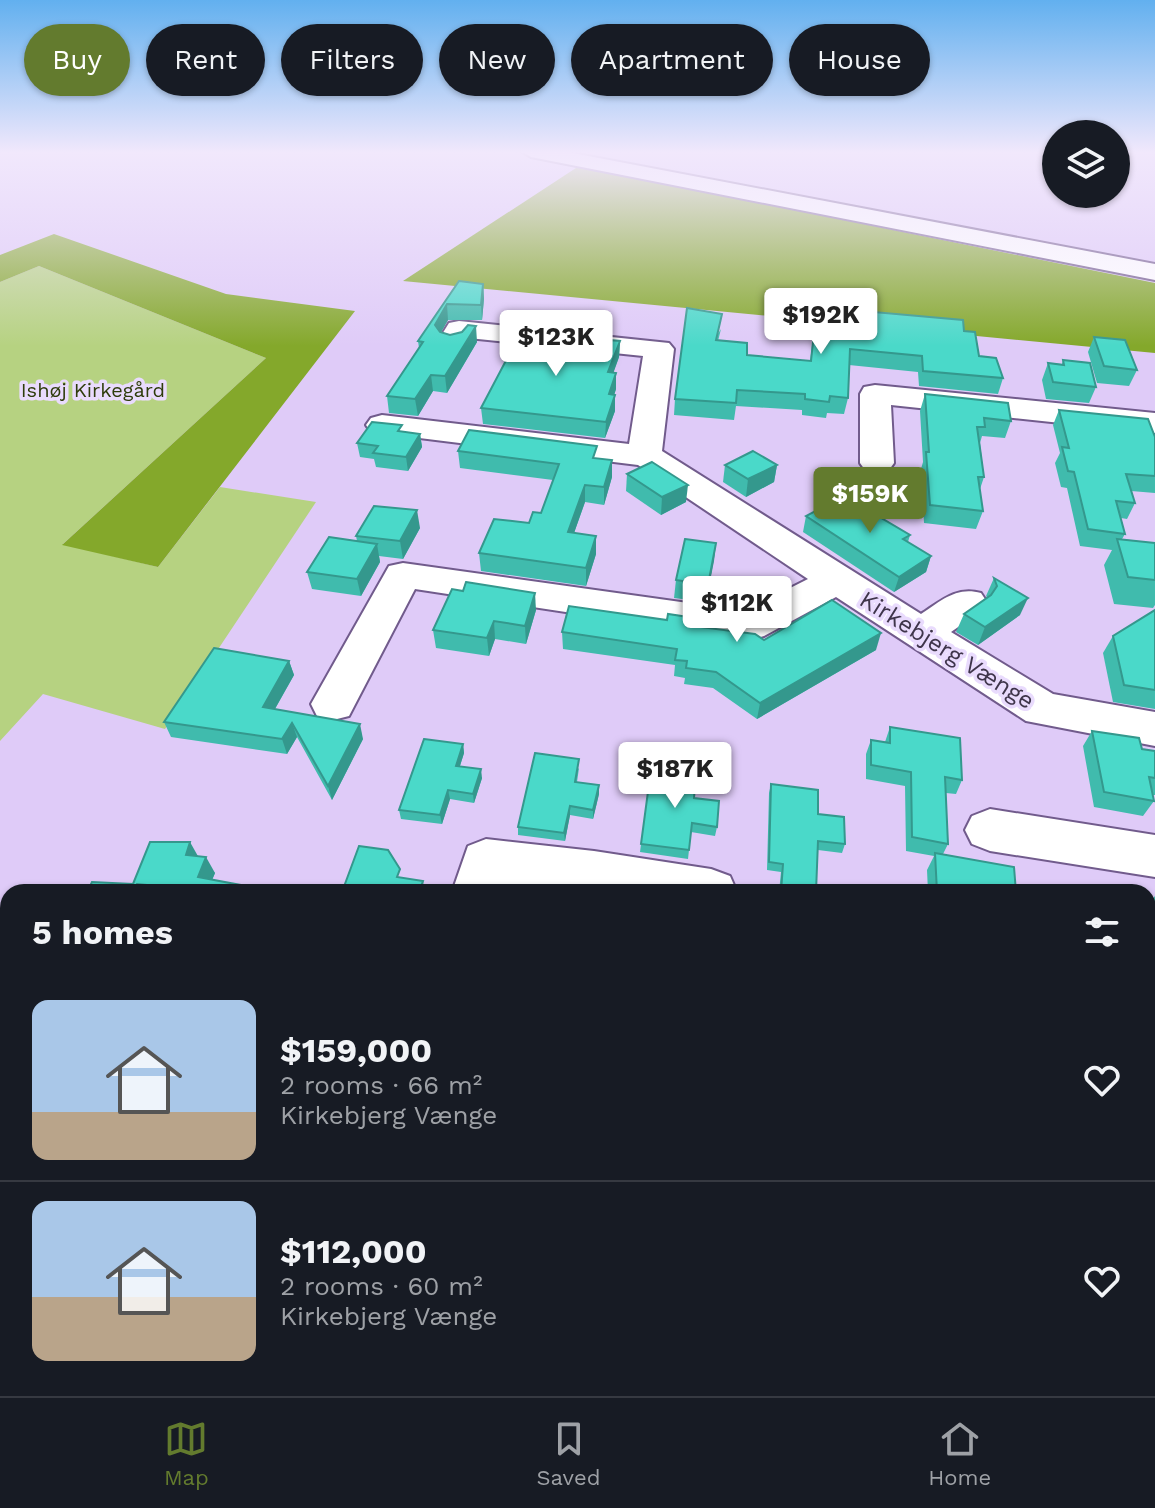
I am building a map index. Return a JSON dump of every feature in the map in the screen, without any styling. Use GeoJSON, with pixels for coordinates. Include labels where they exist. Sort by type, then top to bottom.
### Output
{"type":"FeatureCollection","features":[{"type":"Feature","properties":{"kind":"street"},"geometry":{"type":"LineString","coordinates":[[867,216],[1155,272]]}},
{"type":"Feature","properties":{"kind":"street"},"geometry":{"type":"LineString","coordinates":[[936,216],[1155,258]]}},
{"type":"Feature","properties":{"kind":"street"},"geometry":{"type":"LineString","coordinates":[[453,339],[459,329],[659,349],[645,442],[646,455]]}},
{"type":"Feature","properties":{"kind":"street"},"geometry":{"type":"LineString","coordinates":[[877,463],[875,394],[1155,423]]}},
{"type":"Feature","properties":{"kind":"street","name":"Kirkebjerg Vænge"},"geometry":{"type":"LineString","coordinates":[[382,425],[646,455],[1042,709],[1155,729]]}},
{"type":"Feature","properties":{"kind":"street","name":"Kirkebjerg Vænge"},"geometry":{"type":"LineString","coordinates":[[333,704],[403,575],[750,626],[837,580]]}},
{"type":"Feature","properties":{"kind":"street"},"geometry":{"type":"LineString","coordinates":[[921,633],[967,602]]}},
{"type":"Feature","properties":{"kind":"street"},"geometry":{"type":"LineString","coordinates":[[990,830],[1155,856]]}},
{"type":"Feature","properties":{"kind":"street"},"geometry":{"type":"LineString","coordinates":[[480,884],[486,861],[662,884]]}},
{"type":"Feature","properties":{"kind":"green space"},"geometry":{"type":"Polygon","coordinates":[[[502,216],[826,216],[1155,283],[1155,353],[403,281],[502,216]]]}},
{"type":"Feature","properties":{"kind":"green space"},"geometry":{"type":"Polygon","coordinates":[[[54,234],[226,294],[355,311],[158,567],[62,545],[266,358],[39,266],[0,282],[0,255],[54,234]]]}},
{"type":"Feature","properties":{"kind":"green space","name":"Ishøj Kirkegård"},"geometry":{"type":"Polygon","coordinates":[[[39,266],[266,358],[63,544],[158,567],[220,487],[316,502],[165,729],[43,694],[0,741],[0,282],[39,266]]]}},
{"type":"Feature","properties":{"kind":"building"},"geometry":{"type":"Polygon","coordinates":[[[459,281],[483,284],[481,305],[447,304],[435,325],[440,332],[450,335],[462,332],[468,325],[476,326],[445,376],[431,375],[415,399],[387,396],[423,342],[418,341],[459,281]]]}},
{"type":"Feature","properties":{"kind":"building"},"geometry":{"type":"Polygon","coordinates":[[[687,308],[722,314],[716,340],[747,343],[747,355],[811,361],[816,314],[874,320],[874,312],[963,320],[964,331],[975,332],[979,356],[996,358],[1003,378],[923,371],[922,356],[850,349],[848,398],[830,396],[829,402],[805,399],[805,394],[737,390],[736,403],[675,399],[687,308]]]}},
{"type":"Feature","properties":{"kind":"building"},"geometry":{"type":"Polygon","coordinates":[[[521,332],[620,341],[608,372],[616,373],[609,394],[615,395],[606,422],[481,408],[521,332]]]}},
{"type":"Feature","properties":{"kind":"building"},"geometry":{"type":"Polygon","coordinates":[[[1094,337],[1125,340],[1137,370],[1104,366],[1094,337]]]}},
{"type":"Feature","properties":{"kind":"building"},"geometry":{"type":"Polygon","coordinates":[[[1063,360],[1090,363],[1096,387],[1053,382],[1048,363],[1064,365],[1063,360]]]}},
{"type":"Feature","properties":{"kind":"building"},"geometry":{"type":"Polygon","coordinates":[[[925,394],[1008,403],[1011,421],[984,418],[985,427],[977,427],[984,477],[978,477],[983,511],[930,505],[925,394]]]}},
{"type":"Feature","properties":{"kind":"building"},"geometry":{"type":"Polygon","coordinates":[[[1059,410],[1148,419],[1155,437],[1155,476],[1126,474],[1135,503],[1116,501],[1125,534],[1088,529],[1074,472],[1068,471],[1062,447],[1069,448],[1059,410]]]}},
{"type":"Feature","properties":{"kind":"building"},"geometry":{"type":"Polygon","coordinates":[[[372,422],[402,425],[398,431],[420,434],[406,457],[373,453],[378,446],[357,443],[372,422]]]}},
{"type":"Feature","properties":{"kind":"building"},"geometry":{"type":"Polygon","coordinates":[[[469,430],[597,446],[593,458],[612,460],[604,487],[585,485],[568,532],[596,536],[586,568],[479,553],[494,519],[529,523],[533,512],[541,513],[559,464],[458,451],[469,430]]]}},
{"type":"Feature","properties":{"kind":"building"},"geometry":{"type":"Polygon","coordinates":[[[753,451],[777,465],[748,479],[725,465],[753,451]]]}},
{"type":"Feature","properties":{"kind":"building"},"geometry":{"type":"Polygon","coordinates":[[[652,462],[688,485],[662,497],[627,474],[652,462]]]}},
{"type":"Feature","properties":{"kind":"building"},"geometry":{"type":"Polygon","coordinates":[[[844,496],[910,535],[903,539],[931,556],[899,577],[806,516],[844,496]]]}},
{"type":"Feature","properties":{"kind":"building"},"geometry":{"type":"Polygon","coordinates":[[[374,506],[417,510],[400,541],[356,536],[374,506]]]}},
{"type":"Feature","properties":{"kind":"building"},"geometry":{"type":"Polygon","coordinates":[[[329,537],[377,544],[357,579],[307,572],[329,537]]]}},
{"type":"Feature","properties":{"kind":"building"},"geometry":{"type":"Polygon","coordinates":[[[685,539],[716,543],[708,585],[676,580],[685,539]]]}},
{"type":"Feature","properties":{"kind":"building"},"geometry":{"type":"Polygon","coordinates":[[[1117,539],[1155,543],[1155,580],[1128,577],[1117,539]]]}},
{"type":"Feature","properties":{"kind":"building"},"geometry":{"type":"Polygon","coordinates":[[[994,578],[1028,598],[985,627],[964,614],[991,595],[997,586],[994,578]]]}},
{"type":"Feature","properties":{"kind":"building"},"geometry":{"type":"Polygon","coordinates":[[[466,582],[535,593],[525,626],[494,621],[487,638],[433,630],[452,589],[463,591],[466,582]]]}},
{"type":"Feature","properties":{"kind":"building"},"geometry":{"type":"Polygon","coordinates":[[[832,600],[881,633],[760,703],[716,672],[686,668],[687,661],[675,660],[677,649],[562,632],[569,606],[667,620],[668,614],[702,619],[700,627],[755,634],[764,640],[832,600]]]}},
{"type":"Feature","properties":{"kind":"building"},"geometry":{"type":"Polygon","coordinates":[[[1155,610],[1155,690],[1124,685],[1113,636],[1155,610]]]}},
{"type":"Feature","properties":{"kind":"building"},"geometry":{"type":"Polygon","coordinates":[[[214,648],[289,661],[263,707],[360,724],[328,786],[292,723],[282,739],[164,722],[214,648]]]}},
{"type":"Feature","properties":{"kind":"building"},"geometry":{"type":"Polygon","coordinates":[[[890,727],[960,738],[962,780],[945,777],[948,844],[912,837],[911,772],[871,765],[871,740],[890,743],[890,727]]]}},
{"type":"Feature","properties":{"kind":"building"},"geometry":{"type":"Polygon","coordinates":[[[1092,731],[1139,738],[1142,749],[1155,751],[1155,778],[1149,777],[1154,801],[1104,792],[1092,731]]]}},
{"type":"Feature","properties":{"kind":"building"},"geometry":{"type":"Polygon","coordinates":[[[424,739],[463,744],[456,766],[481,769],[473,794],[448,790],[440,815],[399,810],[424,739]]]}},
{"type":"Feature","properties":{"kind":"building"},"geometry":{"type":"Polygon","coordinates":[[[535,753],[579,759],[575,782],[599,785],[593,810],[570,806],[564,833],[518,827],[535,753]]]}},
{"type":"Feature","properties":{"kind":"building"},"geometry":{"type":"Polygon","coordinates":[[[651,769],[696,774],[694,798],[719,801],[717,827],[692,823],[689,850],[641,844],[651,769]]]}},
{"type":"Feature","properties":{"kind":"building"},"geometry":{"type":"Polygon","coordinates":[[[771,784],[818,790],[818,814],[844,817],[845,844],[818,841],[816,884],[782,884],[783,864],[769,862],[771,784]]]}},
{"type":"Feature","properties":{"kind":"building"},"geometry":{"type":"Polygon","coordinates":[[[150,842],[190,842],[186,855],[206,857],[198,877],[235,884],[137,884],[133,884],[150,842]]]}},
{"type":"Feature","properties":{"kind":"building"},"geometry":{"type":"Polygon","coordinates":[[[359,846],[388,850],[400,869],[397,877],[423,881],[422,884],[345,884],[359,846]]]}},
{"type":"Feature","properties":{"kind":"building"},"geometry":{"type":"Polygon","coordinates":[[[935,853],[1014,867],[1015,884],[937,884],[935,853]]]}},
{"type":"Feature","properties":{"kind":"building"},"geometry":{"type":"Polygon","coordinates":[[[92,882],[133,884],[91,884],[92,882]]]}}]}
